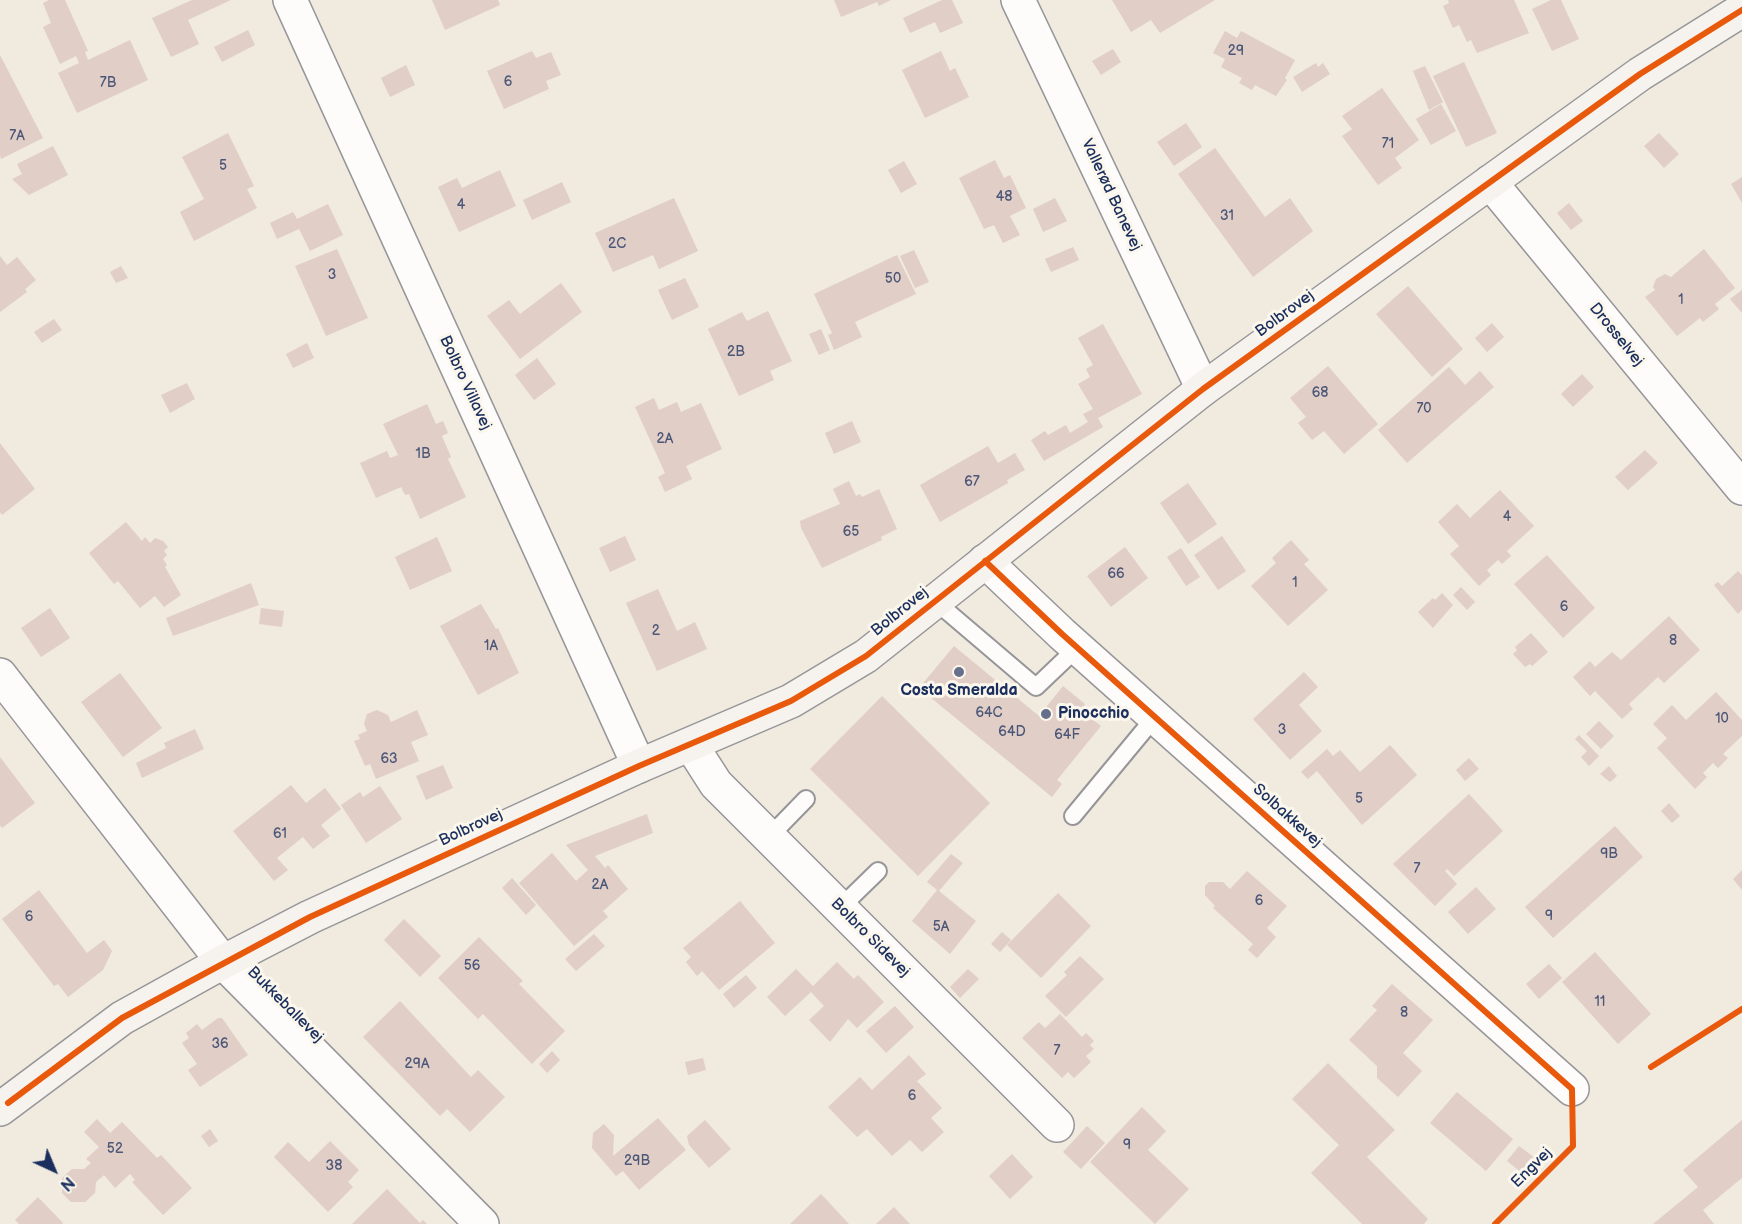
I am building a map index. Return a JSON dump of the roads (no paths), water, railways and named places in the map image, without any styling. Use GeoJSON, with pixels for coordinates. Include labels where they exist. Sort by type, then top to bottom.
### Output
{"type":"FeatureCollection","features":[{"type":"Feature","properties":{"kind":"street","name":"Bolbro Villavej"},"geometry":{"type":"LineString","coordinates":[[290,0],[639,766]]}},
{"type":"Feature","properties":{"kind":"street","name":"Vallerød Banevej"},"geometry":{"type":"LineString","coordinates":[[1018,0],[1203,389]]}},
{"type":"Feature","properties":{"kind":"street","name":"Bolbrovej"},"geometry":{"type":"LineString","coordinates":[[0,1109],[122,1018],[310,916],[639,766],[791,701],[866,657],[1203,389],[1640,74],[1742,10]]}},
{"type":"Feature","properties":{"kind":"street","name":"Drosselvej"},"geometry":{"type":"LineString","coordinates":[[1490,182],[1742,488]]}},
{"type":"Feature","properties":{"kind":"street","name":"Solbakkevej"},"geometry":{"type":"LineString","coordinates":[[985,561],[1155,717],[1572,1089]]}},
{"type":"Feature","properties":{"kind":"street","name":"Bukkeballevej"},"geometry":{"type":"LineString","coordinates":[[0,675],[223,962],[482,1224]]}},
{"type":"Feature","properties":{"kind":"street","name":"Bolbro Sidevej"},"geometry":{"type":"LineString","coordinates":[[691,745],[716,784],[1057,1125]]}},
{"type":"Feature","properties":{"kind":"lane"},"geometry":{"type":"LineString","coordinates":[[935,601],[1036,687],[1078,647]]}},
{"type":"Feature","properties":{"kind":"lane"},"geometry":{"type":"LineString","coordinates":[[1073,816],[1155,717]]}},
{"type":"Feature","properties":{"kind":"lane"},"geometry":{"type":"LineString","coordinates":[[769,837],[806,799]]}},
{"type":"Feature","properties":{"kind":"lane"},"geometry":{"type":"LineString","coordinates":[[840,908],[878,871]]}},
{"type":"Feature","properties":{"kind":"place","name":"Costa Smeralda"},"geometry":{"type":"Point","coordinates":[959,672]}},
{"type":"Feature","properties":{"kind":"place","name":"Pinocchio"},"geometry":{"type":"Point","coordinates":[1046,714]}}]}
